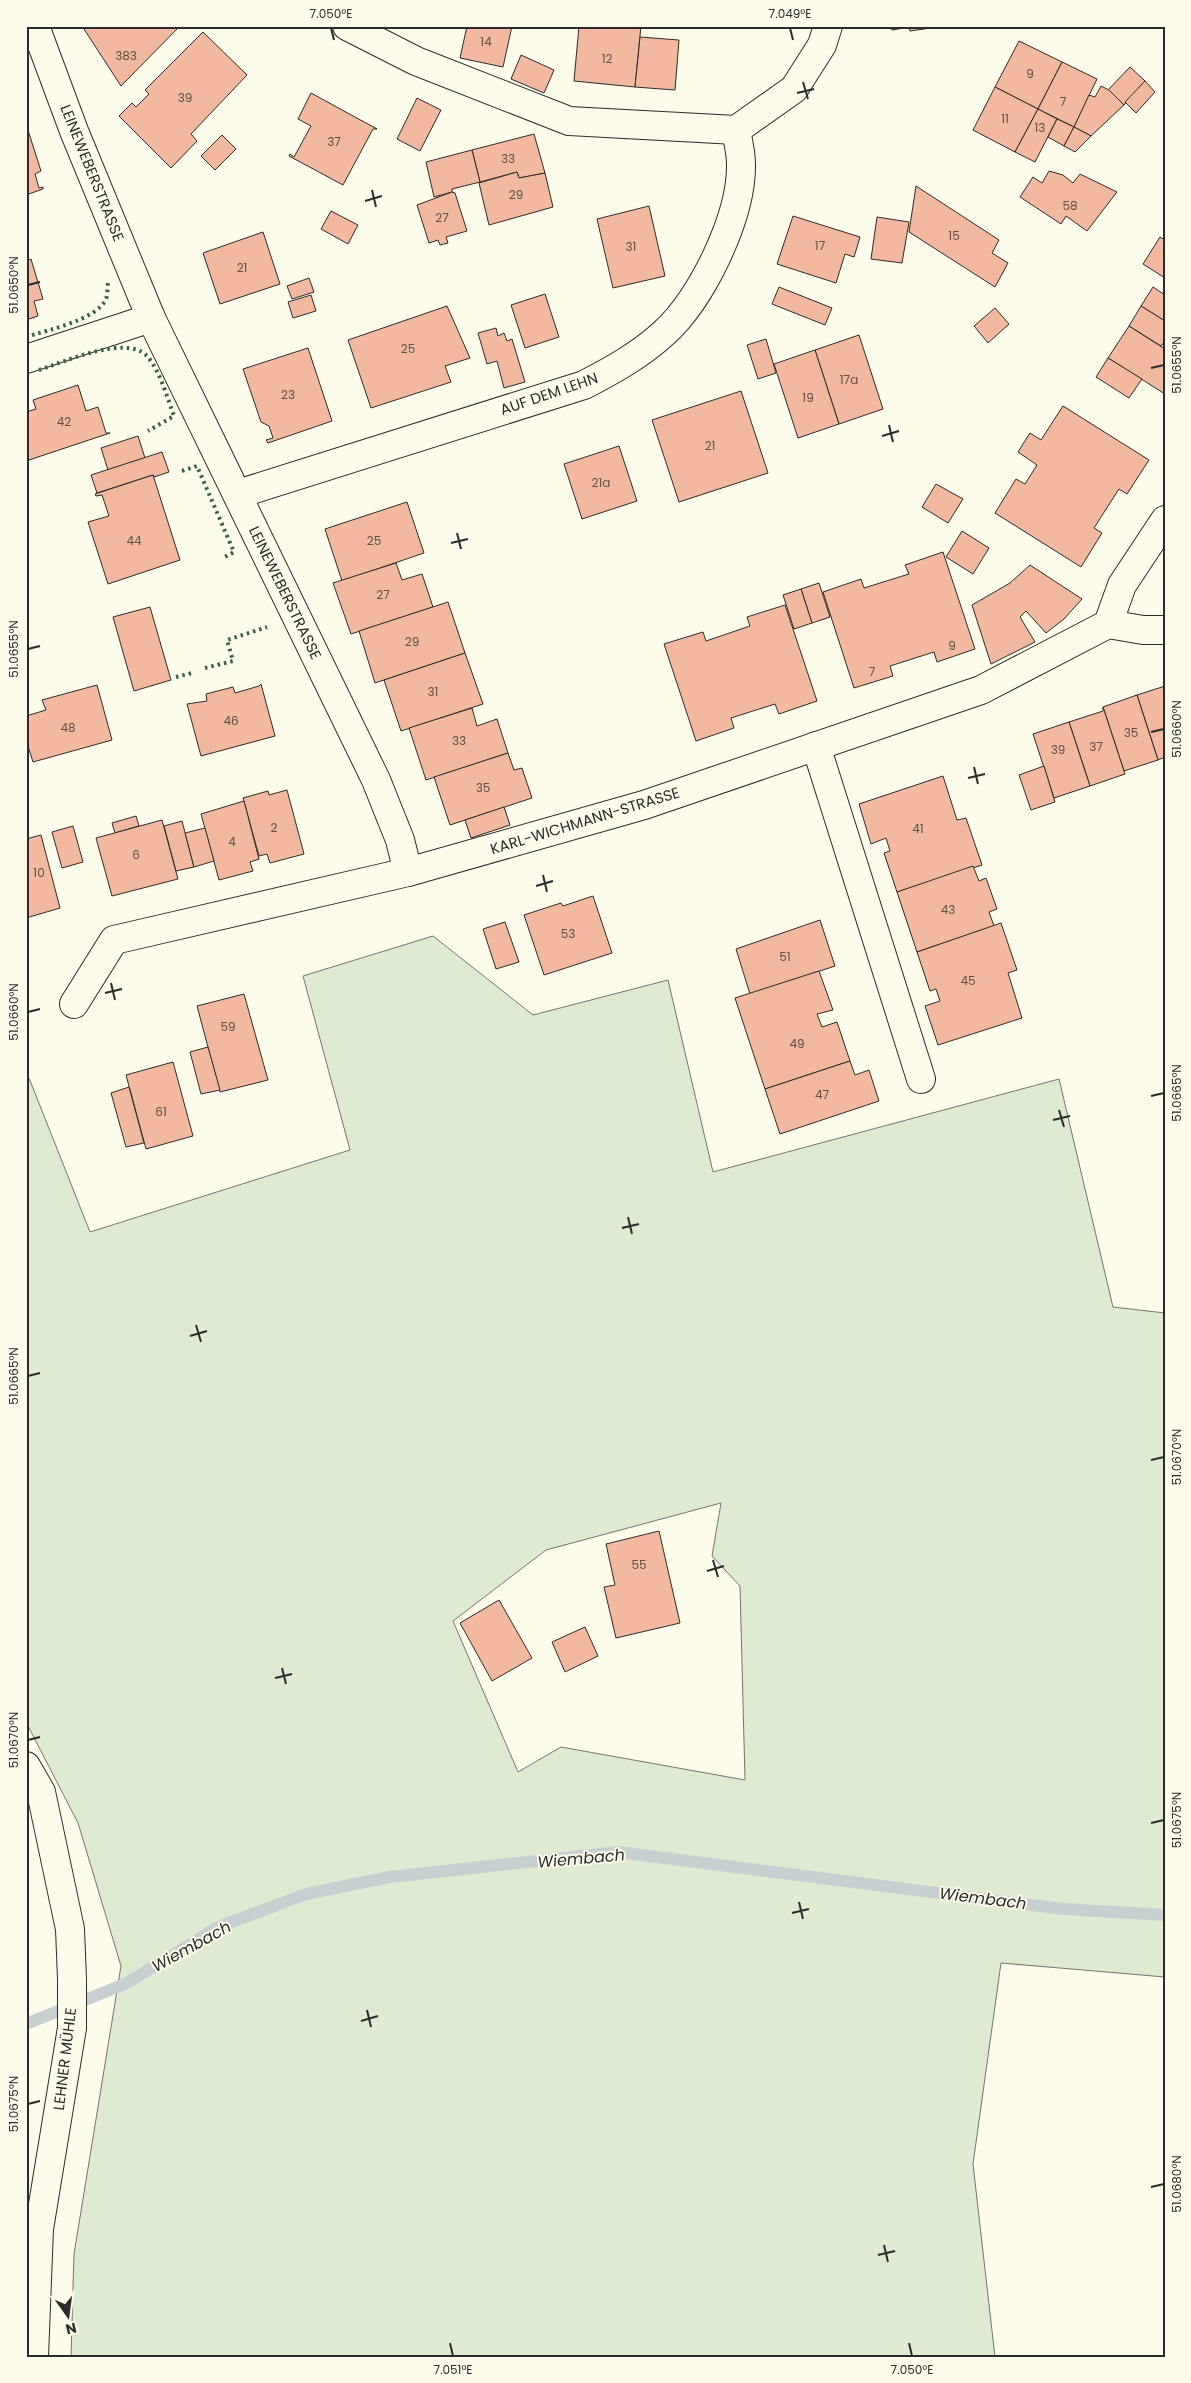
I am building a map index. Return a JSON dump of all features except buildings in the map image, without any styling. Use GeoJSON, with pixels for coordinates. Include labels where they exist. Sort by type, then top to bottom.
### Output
{"type":"FeatureCollection","features":[{"type":"Feature","properties":{"kind":"street","name":"LEINEWEBERSTRASSE"},"geometry":{"type":"LineString","coordinates":[[35,26],[74,131],[151,318],[376,780],[400,840],[408,872]]}},
{"type":"Feature","properties":{"kind":"street"},"geometry":{"type":"LineString","coordinates":[[347,26],[416,61],[569,121],[736,130],[794,89],[822,46],[828,26]]}},
{"type":"Feature","properties":{"kind":"street","name":"AUF DEM LEHN"},"geometry":{"type":"LineString","coordinates":[[238,494],[584,385],[624,365],[665,333],[700,289],[733,222],[741,164],[736,130]]}},
{"type":"Feature","properties":{"kind":"street"},"geometry":{"type":"LineString","coordinates":[[26,359],[151,318]]}},
{"type":"Feature","properties":{"kind":"street"},"geometry":{"type":"LineString","coordinates":[[1165,520],[1122,585],[1108,624],[1142,630],[1165,630]]}},
{"type":"Feature","properties":{"kind":"street","name":"KARL-WICHMANN-STRASSE"},"geometry":{"type":"LineString","coordinates":[[74,1004],[114,940],[408,872],[644,806],[980,690],[1108,624]]}},
{"type":"Feature","properties":{"kind":"street"},"geometry":{"type":"LineString","coordinates":[[816,746],[921,1078]]}},
{"type":"Feature","properties":{"kind":"street","name":"LEHNER MÜHLE"},"geometry":{"type":"LineString","coordinates":[[26,1766],[41,1792],[70,1930],[72,1979],[72,2028],[39,2229],[34,2357]]}},
{"type":"Feature","properties":{"kind":"green space"},"geometry":{"type":"Polygon","coordinates":[[[433,936],[533,1015],[668,980],[713,1172],[1059,1079],[1113,1307],[1165,1313],[1165,1977],[1001,1963],[973,2164],[995,2357],[71,2357],[74,2254],[121,1966],[78,1823],[26,1722],[26,1079],[29,1078],[90,1232],[350,1150],[303,976],[433,936]],[[721,1503],[546,1550],[453,1621],[518,1772],[561,1747],[745,1780],[740,1586],[712,1556],[721,1503]]]}},
{"type":"Feature","properties":{"kind":"waterway","name":"Wiembach"},"geometry":{"type":"LineString","coordinates":[[26,2024],[127,1983],[218,1927],[306,1894],[390,1877],[618,1852],[1063,1909],[1165,1915]]}},
{"type":"Feature","properties":{"kind":"hedge"},"geometry":{"type":"LineString","coordinates":[[26,337],[70,323],[93,313],[106,299],[108,283]]}},
{"type":"Feature","properties":{"kind":"hedge"},"geometry":{"type":"LineString","coordinates":[[39,370],[94,352],[125,348],[137,350],[147,356],[156,369],[174,416],[148,431]]}},
{"type":"Feature","properties":{"kind":"hedge"},"geometry":{"type":"LineString","coordinates":[[182,471],[197,466],[234,552],[223,558]]}},
{"type":"Feature","properties":{"kind":"hedge"},"geometry":{"type":"LineString","coordinates":[[205,668],[233,661],[227,640],[267,627]]}},
{"type":"Feature","properties":{"kind":"hedge"},"geometry":{"type":"LineString","coordinates":[[176,677],[192,673]]}}]}
